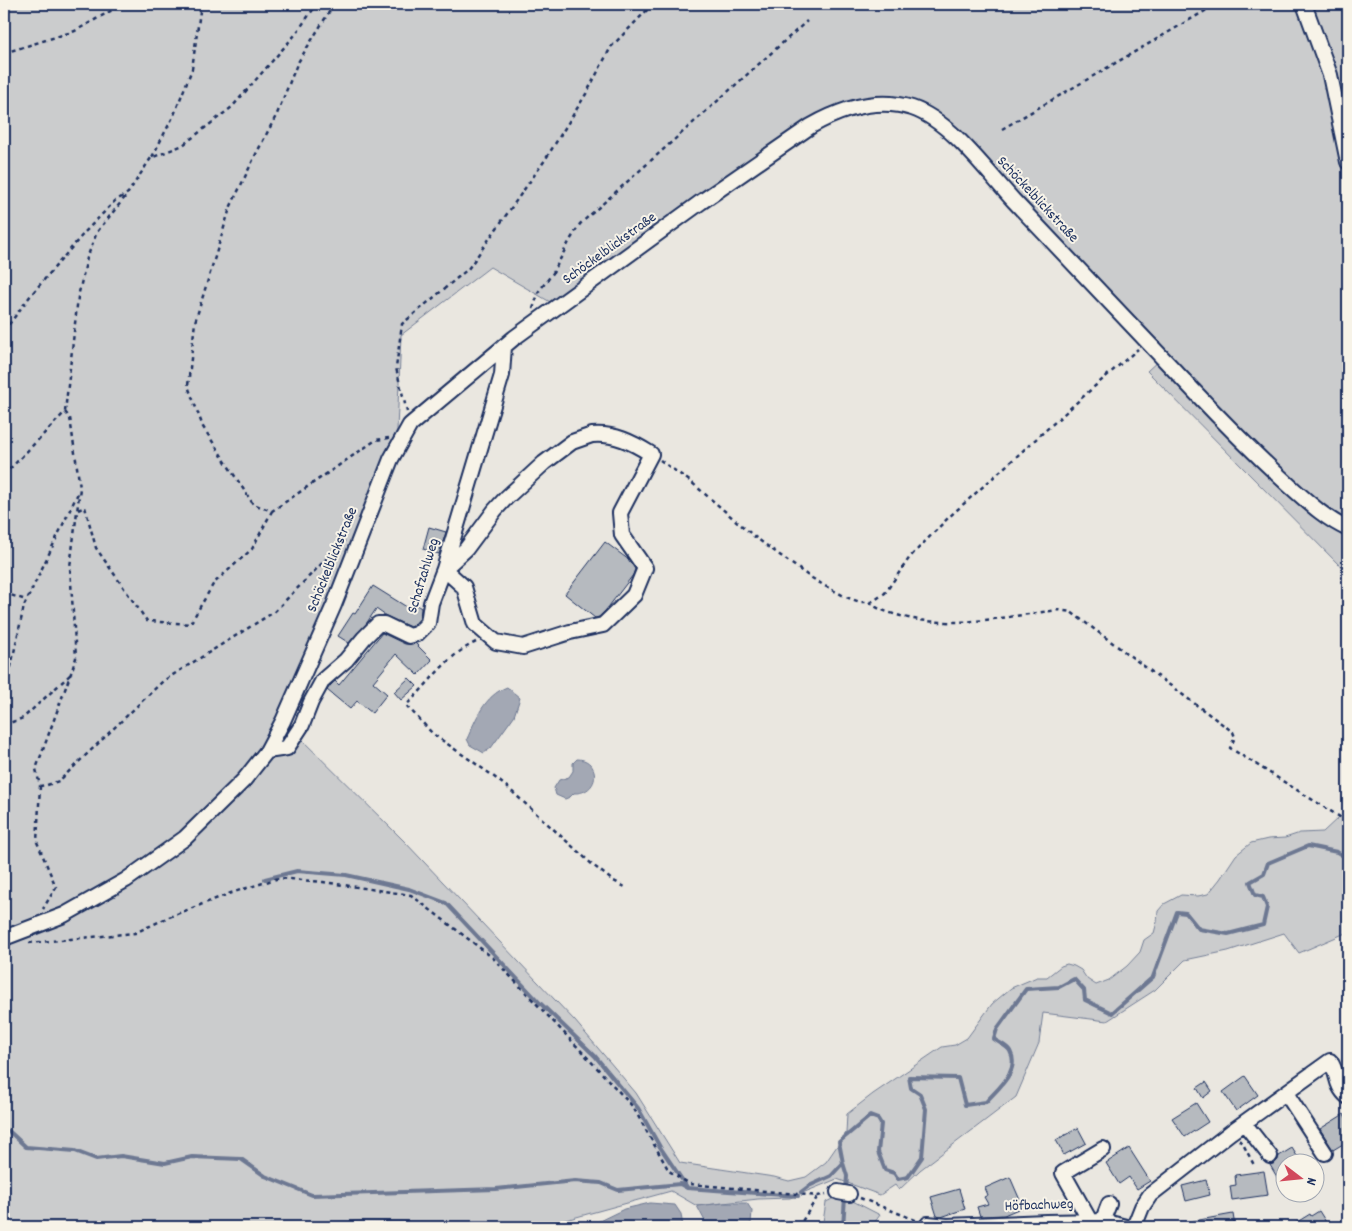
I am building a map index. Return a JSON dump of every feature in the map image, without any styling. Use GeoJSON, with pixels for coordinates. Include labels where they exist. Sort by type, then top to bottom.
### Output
{"type":"FeatureCollection","features":[{"type":"Feature","properties":{"kind":"street"},"geometry":{"type":"LineString","coordinates":[[1304,4],[1330,75],[1348,162]]}},
{"type":"Feature","properties":{"kind":"street","name":"Schöckelblickstraße"},"geometry":{"type":"LineString","coordinates":[[4,938],[64,915],[126,880],[185,838],[244,780],[267,751],[283,720],[334,605],[391,459],[407,430],[524,331],[811,126],[824,118],[847,109],[862,105],[888,104],[911,108],[933,118],[951,133],[1226,425],[1319,512],[1348,529]]}},
{"type":"Feature","properties":{"kind":"street","name":"Schafzahlweg"},"geometry":{"type":"LineString","coordinates":[[267,751],[287,748],[302,725],[311,702],[324,680],[346,660],[378,624],[384,624],[408,636],[417,634],[428,623],[431,604],[444,570],[502,375],[504,346]]}},
{"type":"Feature","properties":{"kind":"street"},"geometry":{"type":"LineString","coordinates":[[604,434],[629,441],[650,454],[620,513],[622,535],[645,568],[634,595],[603,625],[570,632],[523,647],[496,642],[475,624],[464,587],[444,570],[466,549],[506,498],[544,463],[572,442],[592,435],[604,434]]}},
{"type":"Feature","properties":{"kind":"street"},"geometry":{"type":"LineString","coordinates":[[1134,1227],[1142,1207],[1150,1194],[1231,1132],[1330,1062],[1334,1067],[1336,1079],[1342,1092],[1348,1097]]}},
{"type":"Feature","properties":{"kind":"street"},"geometry":{"type":"LineString","coordinates":[[1286,1093],[1325,1152]]}},
{"type":"Feature","properties":{"kind":"street"},"geometry":{"type":"LineString","coordinates":[[1244,1123],[1270,1156]]}},
{"type":"Feature","properties":{"kind":"street"},"geometry":{"type":"LineString","coordinates":[[1103,1149],[1063,1173],[1097,1223],[1109,1204]]}},
{"type":"Feature","properties":{"kind":"street","name":"Höfbachweg"},"geometry":{"type":"LineString","coordinates":[[928,1224],[947,1226],[1097,1223],[1126,1227]]}},
{"type":"Feature","properties":{"kind":"path"},"geometry":{"type":"LineString","coordinates":[[4,53],[75,31],[123,4]]}},
{"type":"Feature","properties":{"kind":"path"},"geometry":{"type":"LineString","coordinates":[[4,476],[65,412],[78,297],[87,258],[96,232],[128,193],[151,158],[174,115],[192,69],[201,4]]}},
{"type":"Feature","properties":{"kind":"path"},"geometry":{"type":"LineString","coordinates":[[151,158],[182,145],[232,107],[295,35],[317,4]]}},
{"type":"Feature","properties":{"kind":"path"},"geometry":{"type":"LineString","coordinates":[[272,511],[253,504],[203,427],[188,386],[195,322],[230,208],[277,114],[297,64],[334,4]]}},
{"type":"Feature","properties":{"kind":"path"},"geometry":{"type":"LineString","coordinates":[[78,510],[85,507],[96,548],[147,621],[190,624],[214,583],[252,549],[272,511],[376,440],[407,430],[396,368],[402,324],[468,269],[545,160],[586,94],[611,48],[654,4]]}},
{"type":"Feature","properties":{"kind":"path"},"geometry":{"type":"LineString","coordinates":[[1002,129],[1217,4]]}},
{"type":"Feature","properties":{"kind":"path"},"geometry":{"type":"LineString","coordinates":[[524,331],[539,291],[553,273],[580,224],[806,21]]}},
{"type":"Feature","properties":{"kind":"path"},"geometry":{"type":"LineString","coordinates":[[4,331],[30,295],[85,232],[115,201],[128,193]]}},
{"type":"Feature","properties":{"kind":"path"},"geometry":{"type":"LineString","coordinates":[[650,454],[676,470],[755,537],[807,575],[846,597],[860,602],[868,602],[876,600],[885,593],[914,552],[955,512],[1147,341]]}},
{"type":"Feature","properties":{"kind":"path"},"geometry":{"type":"LineString","coordinates":[[31,928],[56,887],[37,842],[40,786],[36,769],[76,658],[70,567],[80,488],[70,418],[65,412]]}},
{"type":"Feature","properties":{"kind":"path"},"geometry":{"type":"LineString","coordinates":[[4,699],[26,600],[80,488]]}},
{"type":"Feature","properties":{"kind":"path"},"geometry":{"type":"LineString","coordinates":[[40,786],[59,781],[163,681],[274,612],[346,539]]}},
{"type":"Feature","properties":{"kind":"path"},"geometry":{"type":"LineString","coordinates":[[4,594],[26,600]]}},
{"type":"Feature","properties":{"kind":"path"},"geometry":{"type":"LineString","coordinates":[[868,602],[879,609],[914,620],[933,622],[964,622],[1059,610],[1071,612],[1230,730],[1235,737],[1230,748],[1348,822]]}},
{"type":"Feature","properties":{"kind":"path"},"geometry":{"type":"LineString","coordinates":[[488,635],[459,650],[406,705],[433,734],[489,773],[594,866],[625,887]]}},
{"type":"Feature","properties":{"kind":"path"},"geometry":{"type":"LineString","coordinates":[[4,725],[22,718],[72,673]]}},
{"type":"Feature","properties":{"kind":"path"},"geometry":{"type":"LineString","coordinates":[[25,944],[135,933],[231,892],[279,878],[323,882],[411,895],[493,958],[586,1056],[633,1107],[669,1171],[690,1184],[818,1196],[801,1223],[796,1227]]}},
{"type":"Feature","properties":{"kind":"path"},"geometry":{"type":"LineString","coordinates":[[1231,1132],[1244,1146],[1254,1165]]}},
{"type":"Feature","properties":{"kind":"path"},"geometry":{"type":"LineString","coordinates":[[844,1193],[928,1224]]}},
{"type":"Feature","properties":{"kind":"shaded area"},"geometry":{"type":"Polygon","coordinates":[[[4,4],[1300,4],[1324,68],[1348,181],[1348,523],[1322,508],[1253,444],[943,119],[861,100],[552,303],[490,267],[401,335],[397,430],[365,506],[329,604],[281,719],[404,841],[575,1021],[636,1093],[680,1163],[774,1177],[789,1181],[806,1177],[826,1162],[846,1133],[847,1114],[942,1047],[955,1045],[967,1038],[992,1004],[1011,988],[1037,977],[1047,977],[1061,966],[1067,964],[1081,970],[1087,979],[1096,985],[1109,980],[1127,966],[1140,952],[1144,940],[1154,933],[1158,911],[1164,904],[1181,895],[1198,896],[1208,894],[1236,855],[1251,843],[1285,838],[1300,833],[1323,832],[1339,817],[1346,817],[1348,813],[1348,932],[1299,953],[1284,933],[1228,951],[1185,960],[1155,990],[1107,1021],[1043,1013],[1039,1043],[1016,1097],[920,1170],[899,1190],[895,1185],[880,1195],[837,1179],[790,1198],[758,1199],[697,1206],[671,1191],[540,1227],[466,1227],[461,1222],[361,1221],[264,1227],[4,1227],[4,4]]]}},
{"type":"Feature","properties":{"kind":"shaded area"},"geometry":{"type":"Polygon","coordinates":[[[1307,4],[1348,4],[1348,146],[1307,4]]]}},
{"type":"Feature","properties":{"kind":"shaded area"},"geometry":{"type":"Polygon","coordinates":[[[1159,360],[1348,534],[1348,574],[1147,371],[1159,360]]]}},
{"type":"Feature","properties":{"kind":"shaded area"},"geometry":{"type":"Polygon","coordinates":[[[507,687],[520,698],[514,716],[491,748],[484,753],[470,745],[467,739],[487,702],[492,696],[507,687]]]}},
{"type":"Feature","properties":{"kind":"shaded area"},"geometry":{"type":"Polygon","coordinates":[[[577,759],[590,764],[594,770],[593,783],[583,792],[574,793],[565,799],[556,795],[554,788],[559,780],[569,777],[573,771],[573,763],[577,759]]]}},
{"type":"Feature","properties":{"kind":"shaded area"},"geometry":{"type":"Polygon","coordinates":[[[841,1195],[880,1215],[871,1227],[817,1227],[823,1222],[826,1202],[841,1195]]]}},
{"type":"Feature","properties":{"kind":"shaded area"},"geometry":{"type":"Polygon","coordinates":[[[650,1203],[675,1205],[681,1214],[683,1227],[587,1227],[624,1209],[650,1203]]]}},
{"type":"Feature","properties":{"kind":"shaded area"},"geometry":{"type":"Polygon","coordinates":[[[747,1203],[752,1211],[751,1223],[746,1227],[713,1227],[707,1225],[697,1206],[747,1203]]]}},
{"type":"Feature","properties":{"kind":"building"},"geometry":{"type":"Polygon","coordinates":[[[429,527],[446,532],[439,554],[423,549],[429,527]]]}},
{"type":"Feature","properties":{"kind":"building"},"geometry":{"type":"Polygon","coordinates":[[[605,542],[629,560],[635,569],[633,575],[606,610],[599,617],[595,618],[565,594],[605,542]]]}},
{"type":"Feature","properties":{"kind":"building"},"geometry":{"type":"Polygon","coordinates":[[[373,586],[410,609],[414,603],[421,608],[420,618],[410,627],[386,616],[376,609],[349,643],[338,636],[373,586]]]}},
{"type":"Feature","properties":{"kind":"building"},"geometry":{"type":"Polygon","coordinates":[[[382,633],[405,644],[415,643],[432,660],[418,675],[396,654],[373,682],[387,694],[372,713],[357,701],[350,709],[327,690],[335,681],[339,685],[382,633]]]}},
{"type":"Feature","properties":{"kind":"building"},"geometry":{"type":"Polygon","coordinates":[[[409,678],[417,686],[401,700],[394,692],[409,678]]]}},
{"type":"Feature","properties":{"kind":"building"},"geometry":{"type":"Polygon","coordinates":[[[1245,1076],[1258,1095],[1236,1111],[1223,1092],[1245,1076]]]}},
{"type":"Feature","properties":{"kind":"building"},"geometry":{"type":"Polygon","coordinates":[[[1206,1082],[1212,1091],[1203,1098],[1197,1088],[1206,1082]]]}},
{"type":"Feature","properties":{"kind":"building"},"geometry":{"type":"Polygon","coordinates":[[[1196,1103],[1208,1122],[1185,1137],[1172,1118],[1196,1103]]]}},
{"type":"Feature","properties":{"kind":"building"},"geometry":{"type":"Polygon","coordinates":[[[1344,1114],[1348,1121],[1348,1141],[1333,1150],[1320,1129],[1344,1114]]]}},
{"type":"Feature","properties":{"kind":"building"},"geometry":{"type":"Polygon","coordinates":[[[1078,1128],[1086,1143],[1064,1155],[1056,1140],[1078,1128]]]}},
{"type":"Feature","properties":{"kind":"building"},"geometry":{"type":"Polygon","coordinates":[[[1129,1148],[1150,1181],[1137,1189],[1129,1177],[1119,1184],[1106,1163],[1129,1148]]]}},
{"type":"Feature","properties":{"kind":"building"},"geometry":{"type":"Polygon","coordinates":[[[1292,1148],[1296,1154],[1282,1154],[1292,1148]]]}},
{"type":"Feature","properties":{"kind":"building"},"geometry":{"type":"Polygon","coordinates":[[[1274,1163],[1274,1172],[1270,1165],[1274,1163]]]}},
{"type":"Feature","properties":{"kind":"building"},"geometry":{"type":"Polygon","coordinates":[[[1264,1171],[1268,1195],[1232,1200],[1230,1186],[1236,1185],[1235,1175],[1264,1171]]]}},
{"type":"Feature","properties":{"kind":"building"},"geometry":{"type":"Polygon","coordinates":[[[1010,1177],[1023,1207],[1004,1215],[980,1216],[977,1207],[988,1204],[984,1197],[988,1195],[985,1188],[1010,1177]]]}},
{"type":"Feature","properties":{"kind":"building"},"geometry":{"type":"Polygon","coordinates":[[[1206,1180],[1210,1195],[1186,1201],[1182,1186],[1206,1180]]]}},
{"type":"Feature","properties":{"kind":"building"},"geometry":{"type":"Polygon","coordinates":[[[959,1189],[965,1209],[941,1217],[937,1216],[931,1197],[959,1189]]]}},
{"type":"Feature","properties":{"kind":"building"},"geometry":{"type":"Polygon","coordinates":[[[1319,1211],[1329,1227],[1289,1227],[1310,1214],[1311,1216],[1319,1211]]]}},
{"type":"Feature","properties":{"kind":"building"},"geometry":{"type":"Polygon","coordinates":[[[1233,1214],[1235,1227],[1188,1227],[1188,1222],[1233,1214]]]}},
{"type":"Feature","properties":{"kind":"waterway"},"geometry":{"type":"LineString","coordinates":[[846,1190],[847,1176],[839,1142],[870,1116],[878,1119],[881,1124],[878,1152],[885,1170],[894,1173],[898,1179],[908,1177],[922,1157],[926,1109],[920,1094],[911,1088],[909,1077],[958,1078],[965,1105],[986,1102],[1006,1079],[1012,1066],[1013,1058],[1009,1049],[994,1039],[997,1029],[1026,989],[1059,987],[1074,979],[1084,990],[1085,1000],[1112,1013],[1153,977],[1177,912],[1186,913],[1199,929],[1228,934],[1263,925],[1267,907],[1263,897],[1255,895],[1250,882],[1264,874],[1268,863],[1308,846],[1337,852],[1345,857],[1348,856]]}},
{"type":"Feature","properties":{"kind":"waterway"},"geometry":{"type":"LineString","coordinates":[[265,879],[297,871],[346,875],[409,889],[446,903],[540,1003],[595,1056],[638,1108],[660,1147],[687,1187]]}},
{"type":"Feature","properties":{"kind":"waterway"},"geometry":{"type":"LineString","coordinates":[[4,1129],[26,1147],[75,1151],[96,1159],[121,1156],[165,1163],[192,1157],[241,1159],[265,1176],[312,1195],[496,1189],[575,1181],[601,1183],[618,1190],[680,1184],[687,1188],[798,1196]]}},
{"type":"Feature","properties":{"kind":"waterway"},"geometry":{"type":"LineString","coordinates":[[801,1192],[809,1186],[831,1176],[843,1163]]}},
{"type":"Feature","properties":{"kind":"waterway"},"geometry":{"type":"LineString","coordinates":[[843,1227],[845,1197]]}}]}
